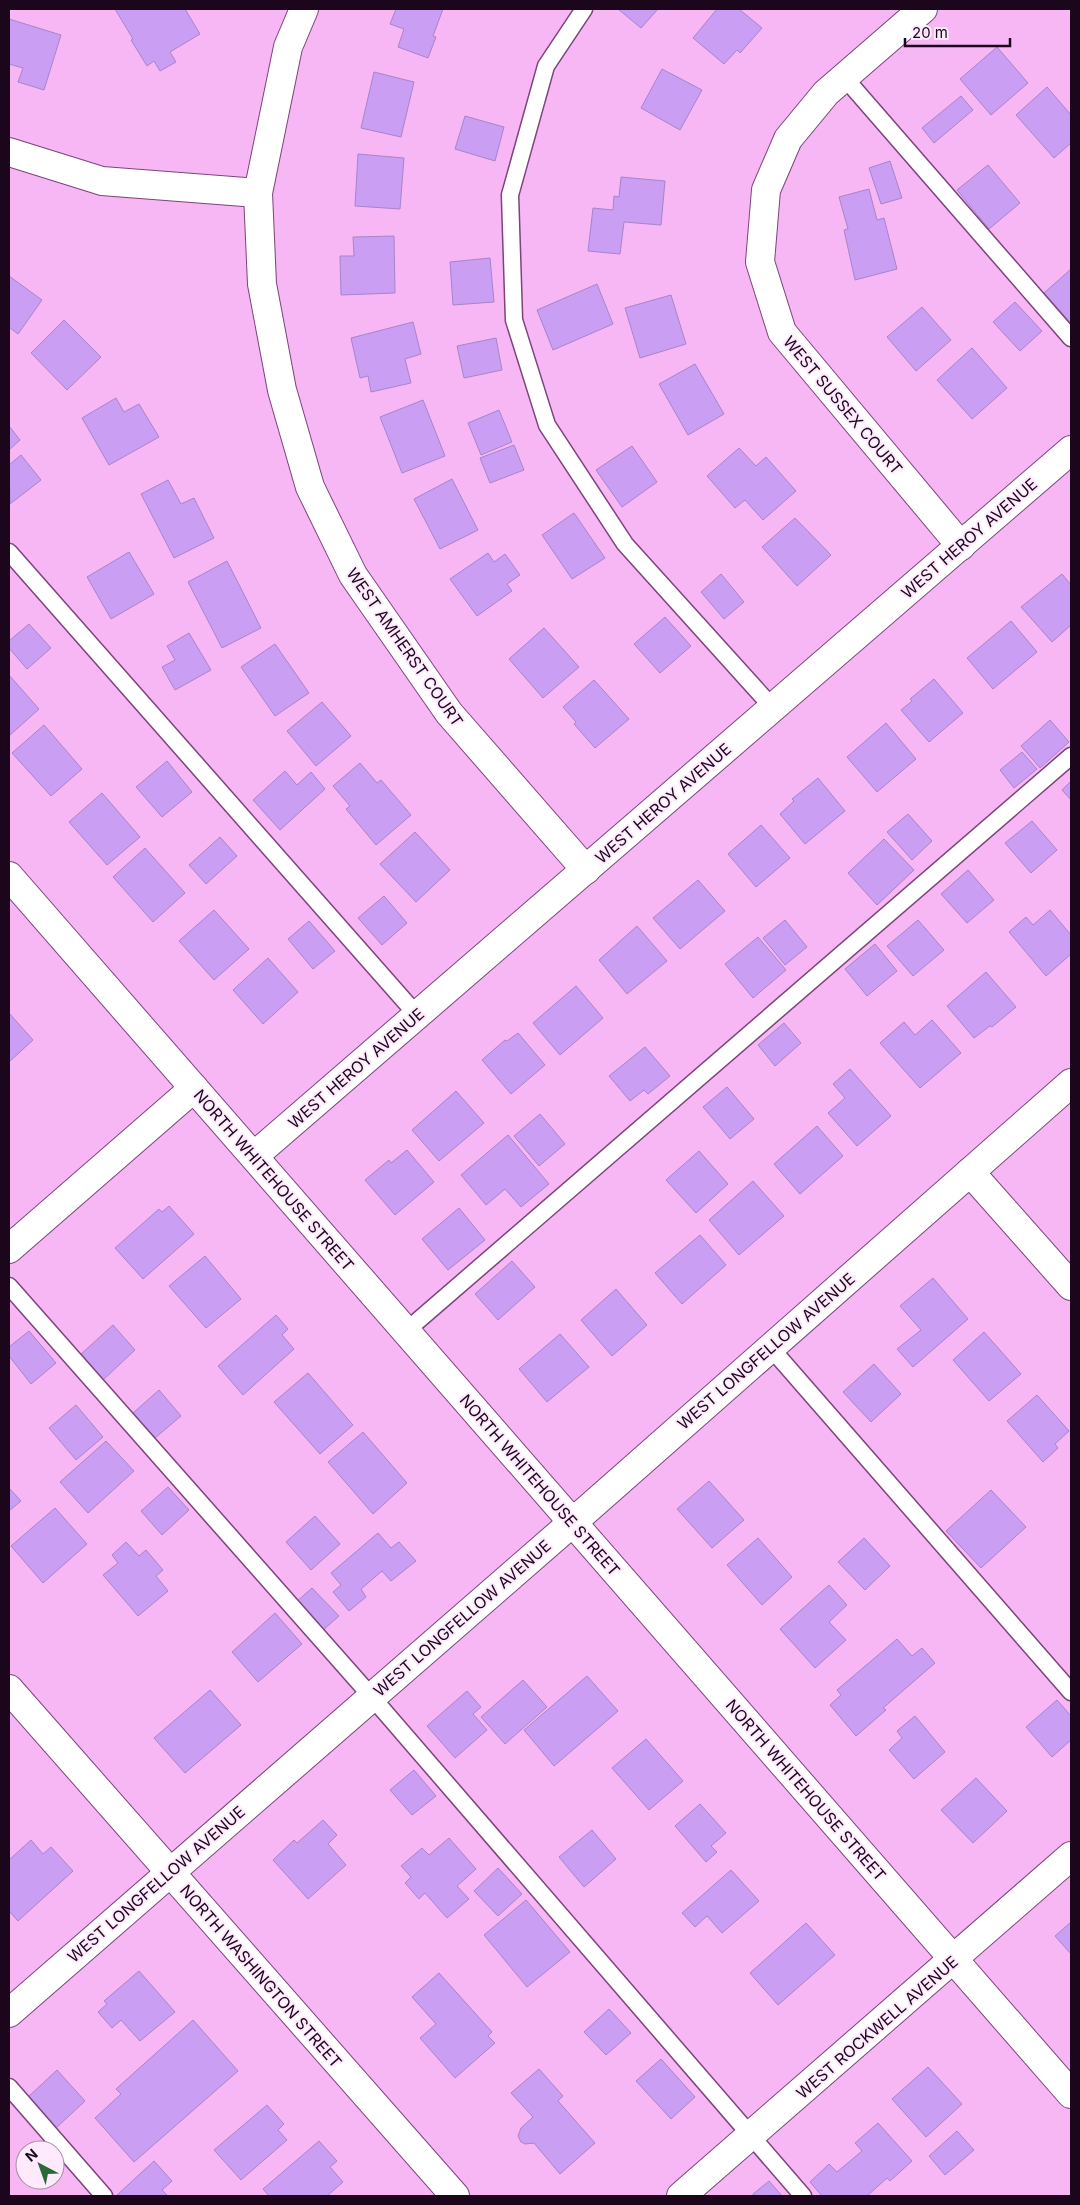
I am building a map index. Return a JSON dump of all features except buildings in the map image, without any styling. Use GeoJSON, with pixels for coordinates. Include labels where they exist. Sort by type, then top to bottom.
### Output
{"type":"FeatureCollection","features":[{"type":"Feature","properties":{"kind":"street","name":"WEST AMHERST COURT"},"geometry":{"type":"LineString","coordinates":[[304,9],[288,47],[258,193],[262,284],[282,390],[310,487],[348,566],[449,712],[586,870]]}},
{"type":"Feature","properties":{"kind":"street","name":"WEST SUSSEX COURT"},"geometry":{"type":"LineString","coordinates":[[923,9],[826,93],[788,139],[766,190],[760,262],[782,332],[961,546]]}},
{"type":"Feature","properties":{"kind":"street"},"geometry":{"type":"LineString","coordinates":[[9,152],[102,181],[258,193]]}},
{"type":"Feature","properties":{"kind":"street","name":"WEST HEROY AVENUE"},"geometry":{"type":"LineString","coordinates":[[254,1156],[1071,450]]}},
{"type":"Feature","properties":{"kind":"street","name":"NORTH WHITEHOUSE STREET"},"geometry":{"type":"LineString","coordinates":[[9,876],[1071,2094]]}},
{"type":"Feature","properties":{"kind":"street","name":"WEST LONGFELLOW AVENUE"},"geometry":{"type":"LineString","coordinates":[[9,2013],[573,1522],[1071,1083]]}},
{"type":"Feature","properties":{"kind":"street"},"geometry":{"type":"LineString","coordinates":[[9,1249],[194,1088]]}},
{"type":"Feature","properties":{"kind":"street"},"geometry":{"type":"LineString","coordinates":[[970,1172],[1071,1286]]}},
{"type":"Feature","properties":{"kind":"street","name":"NORTH WASHINGTON STREET"},"geometry":{"type":"LineString","coordinates":[[9,1689],[455,2196]]}},
{"type":"Feature","properties":{"kind":"street","name":"WEST ROCKWELL AVENUE"},"geometry":{"type":"LineString","coordinates":[[682,2196],[1071,1856]]}},
{"type":"Feature","properties":{"kind":"lane"},"geometry":{"type":"LineString","coordinates":[[584,9],[546,66],[510,195],[514,320],[547,425],[625,544],[773,708]]}},
{"type":"Feature","properties":{"kind":"lane"},"geometry":{"type":"LineString","coordinates":[[844,77],[1071,338]]}},
{"type":"Feature","properties":{"kind":"lane"},"geometry":{"type":"LineString","coordinates":[[9,552],[417,1015]]}},
{"type":"Feature","properties":{"kind":"lane"},"geometry":{"type":"LineString","coordinates":[[406,1331],[1071,756]]}},
{"type":"Feature","properties":{"kind":"lane"},"geometry":{"type":"LineString","coordinates":[[9,1286],[371,1696],[803,2196]]}},
{"type":"Feature","properties":{"kind":"lane"},"geometry":{"type":"LineString","coordinates":[[770,1347],[1071,1692]]}},
{"type":"Feature","properties":{"kind":"lane"},"geometry":{"type":"LineString","coordinates":[[9,2087],[104,2196]]}}]}
